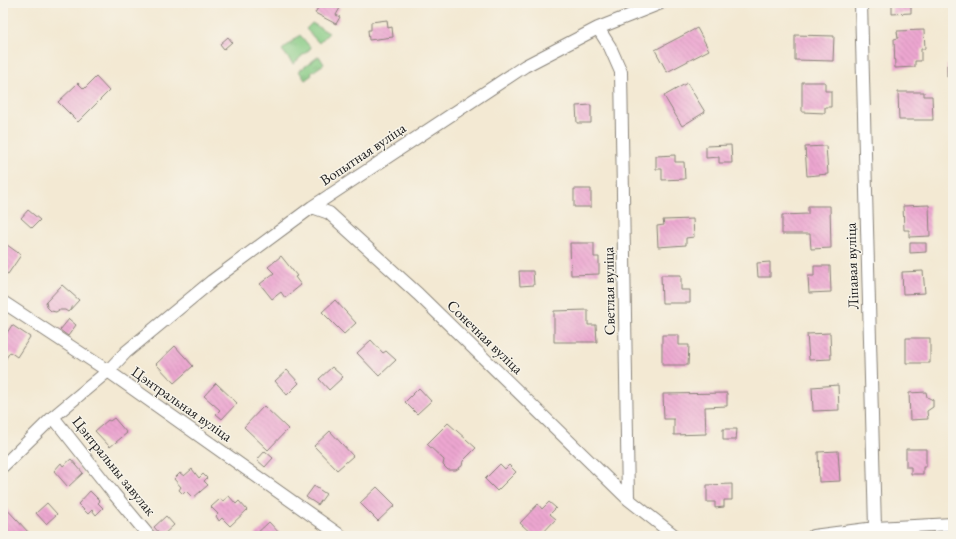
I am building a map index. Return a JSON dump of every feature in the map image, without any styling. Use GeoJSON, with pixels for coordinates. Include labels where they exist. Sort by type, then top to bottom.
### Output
{"type":"FeatureCollection","features":[{"type":"Feature","properties":{"kind":"street","name":"Вопытная вуліца"},"geometry":{"type":"LineString","coordinates":[[3,466],[53,417],[108,371],[126,352],[212,281],[312,207],[525,66],[598,28],[661,3]]}},
{"type":"Feature","properties":{"kind":"street","name":"Ліпавая вуліца"},"geometry":{"type":"LineString","coordinates":[[861,3],[875,528]]}},
{"type":"Feature","properties":{"kind":"street","name":"Светлая вуліца"},"geometry":{"type":"LineString","coordinates":[[598,28],[610,47],[621,72],[628,499]]}},
{"type":"Feature","properties":{"kind":"street","name":"Сонечная вуліца"},"geometry":{"type":"LineString","coordinates":[[312,207],[328,213],[418,294],[628,499]]}},
{"type":"Feature","properties":{"kind":"street","name":"Цэнтральная вуліца"},"geometry":{"type":"LineString","coordinates":[[3,302],[108,371],[341,536]]}},
{"type":"Feature","properties":{"kind":"street","name":"Цэнтральны завулак"},"geometry":{"type":"LineString","coordinates":[[53,417],[149,536]]}},
{"type":"Feature","properties":{"kind":"street"},"geometry":{"type":"LineString","coordinates":[[628,499],[675,536]]}},
{"type":"Feature","properties":{"kind":"street"},"geometry":{"type":"LineString","coordinates":[[813,536],[875,528],[953,524]]}},
{"type":"Feature","properties":{"kind":"green space"},"geometry":{"type":"Polygon","coordinates":[[[312,23],[329,33],[319,43],[306,29],[312,23]]]}},
{"type":"Feature","properties":{"kind":"green space"},"geometry":{"type":"Polygon","coordinates":[[[300,35],[311,48],[293,64],[282,50],[300,35]]]}},
{"type":"Feature","properties":{"kind":"green space"},"geometry":{"type":"Polygon","coordinates":[[[319,56],[324,64],[311,73],[312,75],[305,80],[299,71],[319,56]]]}},
{"type":"Feature","properties":{"kind":"building"},"geometry":{"type":"Polygon","coordinates":[[[325,3],[330,3],[340,8],[336,15],[340,17],[336,24],[315,13],[320,4],[324,6],[325,3]]]}},
{"type":"Feature","properties":{"kind":"building"},"geometry":{"type":"Polygon","coordinates":[[[892,3],[911,3],[911,13],[892,14],[892,3]]]}},
{"type":"Feature","properties":{"kind":"building"},"geometry":{"type":"Polygon","coordinates":[[[387,20],[388,28],[392,27],[393,37],[369,40],[368,30],[371,30],[371,22],[387,20]]]}},
{"type":"Feature","properties":{"kind":"building"},"geometry":{"type":"Polygon","coordinates":[[[697,28],[709,50],[667,72],[655,50],[697,28]]]}},
{"type":"Feature","properties":{"kind":"building"},"geometry":{"type":"Polygon","coordinates":[[[924,30],[925,49],[921,49],[921,61],[915,61],[915,67],[895,68],[894,39],[898,38],[897,31],[924,30]]]}},
{"type":"Feature","properties":{"kind":"building"},"geometry":{"type":"Polygon","coordinates":[[[795,35],[834,36],[833,61],[795,60],[795,35]]]}},
{"type":"Feature","properties":{"kind":"building"},"geometry":{"type":"Polygon","coordinates":[[[228,37],[232,42],[224,49],[220,44],[228,37]]]}},
{"type":"Feature","properties":{"kind":"building"},"geometry":{"type":"Polygon","coordinates":[[[947,65],[953,65],[953,76],[947,77],[947,65]]]}},
{"type":"Feature","properties":{"kind":"building"},"geometry":{"type":"Polygon","coordinates":[[[96,77],[109,91],[78,122],[58,102],[78,83],[84,89],[96,77]]]}},
{"type":"Feature","properties":{"kind":"building"},"geometry":{"type":"Polygon","coordinates":[[[802,82],[825,82],[825,91],[831,91],[831,107],[825,107],[825,113],[802,112],[802,82]]]}},
{"type":"Feature","properties":{"kind":"building"},"geometry":{"type":"Polygon","coordinates":[[[687,83],[705,112],[682,126],[664,96],[687,83]]]}},
{"type":"Feature","properties":{"kind":"building"},"geometry":{"type":"Polygon","coordinates":[[[898,92],[924,92],[924,96],[932,96],[933,120],[899,120],[898,92]]]}},
{"type":"Feature","properties":{"kind":"building"},"geometry":{"type":"Polygon","coordinates":[[[591,105],[591,123],[577,123],[576,106],[591,105]]]}},
{"type":"Feature","properties":{"kind":"building"},"geometry":{"type":"Polygon","coordinates":[[[731,145],[732,163],[719,163],[719,157],[706,158],[706,146],[731,145]]]}},
{"type":"Feature","properties":{"kind":"building"},"geometry":{"type":"Polygon","coordinates":[[[826,146],[828,174],[807,176],[805,147],[826,146]]]}},
{"type":"Feature","properties":{"kind":"building"},"geometry":{"type":"Polygon","coordinates":[[[675,155],[675,162],[684,162],[685,179],[662,180],[662,169],[656,169],[656,156],[675,155]]]}},
{"type":"Feature","properties":{"kind":"building"},"geometry":{"type":"Polygon","coordinates":[[[574,189],[591,189],[591,207],[574,207],[574,189]]]}},
{"type":"Feature","properties":{"kind":"building"},"geometry":{"type":"Polygon","coordinates":[[[929,205],[930,236],[909,237],[909,230],[904,230],[903,206],[929,205]]]}},
{"type":"Feature","properties":{"kind":"building"},"geometry":{"type":"Polygon","coordinates":[[[808,206],[830,206],[831,248],[811,249],[810,234],[782,234],[782,215],[808,214],[808,206]]]}},
{"type":"Feature","properties":{"kind":"building"},"geometry":{"type":"Polygon","coordinates":[[[28,210],[40,220],[32,228],[21,218],[28,210]]]}},
{"type":"Feature","properties":{"kind":"building"},"geometry":{"type":"Polygon","coordinates":[[[693,219],[694,237],[686,238],[686,245],[658,247],[657,226],[664,225],[663,220],[693,219]]]}},
{"type":"Feature","properties":{"kind":"building"},"geometry":{"type":"Polygon","coordinates":[[[3,242],[21,255],[8,274],[3,271],[3,242]]]}},
{"type":"Feature","properties":{"kind":"building"},"geometry":{"type":"Polygon","coordinates":[[[570,243],[594,243],[594,257],[599,257],[599,274],[571,275],[570,243]]]}},
{"type":"Feature","properties":{"kind":"building"},"geometry":{"type":"Polygon","coordinates":[[[910,243],[926,243],[926,252],[910,253],[910,243]]]}},
{"type":"Feature","properties":{"kind":"building"},"geometry":{"type":"Polygon","coordinates":[[[281,256],[297,276],[295,277],[301,285],[285,298],[281,292],[272,299],[260,284],[274,273],[268,267],[281,256]]]}},
{"type":"Feature","properties":{"kind":"building"},"geometry":{"type":"Polygon","coordinates":[[[770,262],[770,277],[758,277],[757,263],[770,262]]]}},
{"type":"Feature","properties":{"kind":"building"},"geometry":{"type":"Polygon","coordinates":[[[814,266],[830,266],[831,292],[809,293],[808,276],[814,276],[814,266]]]}},
{"type":"Feature","properties":{"kind":"building"},"geometry":{"type":"Polygon","coordinates":[[[519,271],[533,271],[534,285],[520,286],[519,271]]]}},
{"type":"Feature","properties":{"kind":"building"},"geometry":{"type":"Polygon","coordinates":[[[923,271],[925,293],[903,294],[902,272],[923,271]]]}},
{"type":"Feature","properties":{"kind":"building"},"geometry":{"type":"Polygon","coordinates":[[[661,275],[681,275],[681,290],[690,290],[690,303],[662,303],[661,275]]]}},
{"type":"Feature","properties":{"kind":"building"},"geometry":{"type":"Polygon","coordinates":[[[62,285],[79,300],[68,312],[65,310],[59,310],[56,312],[51,311],[47,307],[46,302],[62,285]]]}},
{"type":"Feature","properties":{"kind":"building"},"geometry":{"type":"Polygon","coordinates":[[[335,300],[356,323],[344,334],[322,312],[335,300]]]}},
{"type":"Feature","properties":{"kind":"building"},"geometry":{"type":"Polygon","coordinates":[[[588,310],[588,325],[596,325],[597,342],[554,342],[554,311],[588,310]]]}},
{"type":"Feature","properties":{"kind":"building"},"geometry":{"type":"Polygon","coordinates":[[[69,319],[76,325],[68,336],[60,330],[69,319]]]}},
{"type":"Feature","properties":{"kind":"building"},"geometry":{"type":"Polygon","coordinates":[[[12,325],[30,337],[17,357],[10,352],[3,363],[3,339],[12,325]]]}},
{"type":"Feature","properties":{"kind":"building"},"geometry":{"type":"Polygon","coordinates":[[[830,333],[831,359],[809,360],[807,334],[830,333]]]}},
{"type":"Feature","properties":{"kind":"building"},"geometry":{"type":"Polygon","coordinates":[[[662,335],[679,335],[679,345],[689,345],[688,365],[662,365],[662,335]]]}},
{"type":"Feature","properties":{"kind":"building"},"geometry":{"type":"Polygon","coordinates":[[[906,338],[930,338],[930,363],[906,363],[906,338]]]}},
{"type":"Feature","properties":{"kind":"building"},"geometry":{"type":"Polygon","coordinates":[[[371,340],[383,353],[386,351],[396,360],[379,376],[357,353],[371,340]]]}},
{"type":"Feature","properties":{"kind":"building"},"geometry":{"type":"Polygon","coordinates":[[[175,346],[193,366],[174,383],[156,364],[175,346]]]}},
{"type":"Feature","properties":{"kind":"building"},"geometry":{"type":"Polygon","coordinates":[[[332,367],[343,377],[329,390],[319,379],[332,367]]]}},
{"type":"Feature","properties":{"kind":"building"},"geometry":{"type":"Polygon","coordinates":[[[287,370],[299,383],[287,395],[275,381],[287,370]]]}},
{"type":"Feature","properties":{"kind":"building"},"geometry":{"type":"Polygon","coordinates":[[[216,383],[237,403],[222,419],[216,414],[220,410],[204,396],[216,383]]]}},
{"type":"Feature","properties":{"kind":"building"},"geometry":{"type":"Polygon","coordinates":[[[838,385],[839,410],[813,411],[812,387],[838,385]]]}},
{"type":"Feature","properties":{"kind":"building"},"geometry":{"type":"Polygon","coordinates":[[[419,388],[431,401],[417,414],[405,402],[419,388]]]}},
{"type":"Feature","properties":{"kind":"building"},"geometry":{"type":"Polygon","coordinates":[[[926,392],[927,397],[933,400],[933,407],[927,411],[928,419],[910,420],[909,393],[926,392]]]}},
{"type":"Feature","properties":{"kind":"building"},"geometry":{"type":"Polygon","coordinates":[[[727,393],[727,406],[705,407],[706,434],[674,435],[674,419],[664,419],[663,394],[727,393]]]}},
{"type":"Feature","properties":{"kind":"building"},"geometry":{"type":"Polygon","coordinates":[[[264,406],[288,429],[268,450],[244,427],[264,406]]]}},
{"type":"Feature","properties":{"kind":"building"},"geometry":{"type":"Polygon","coordinates":[[[114,418],[127,433],[110,447],[95,431],[108,420],[110,421],[114,418]]]}},
{"type":"Feature","properties":{"kind":"building"},"geometry":{"type":"Polygon","coordinates":[[[448,423],[476,448],[463,461],[462,466],[456,470],[448,470],[443,465],[444,460],[427,444],[448,423]]]}},
{"type":"Feature","properties":{"kind":"building"},"geometry":{"type":"Polygon","coordinates":[[[723,429],[737,429],[736,440],[723,440],[723,429]]]}},
{"type":"Feature","properties":{"kind":"building"},"geometry":{"type":"Polygon","coordinates":[[[330,431],[353,456],[337,470],[314,446],[330,431]]]}},
{"type":"Feature","properties":{"kind":"building"},"geometry":{"type":"Polygon","coordinates":[[[906,449],[926,449],[926,467],[923,467],[923,474],[911,474],[911,467],[906,467],[906,449]]]}},
{"type":"Feature","properties":{"kind":"building"},"geometry":{"type":"Polygon","coordinates":[[[265,451],[273,458],[265,467],[257,460],[265,451]]]}},
{"type":"Feature","properties":{"kind":"building"},"geometry":{"type":"Polygon","coordinates":[[[838,451],[840,481],[819,482],[818,452],[838,451]]]}},
{"type":"Feature","properties":{"kind":"building"},"geometry":{"type":"Polygon","coordinates":[[[71,459],[83,473],[68,487],[54,471],[61,463],[63,466],[71,459]]]}},
{"type":"Feature","properties":{"kind":"building"},"geometry":{"type":"Polygon","coordinates":[[[500,464],[505,469],[509,465],[516,472],[497,491],[485,479],[500,464]]]}},
{"type":"Feature","properties":{"kind":"building"},"geometry":{"type":"Polygon","coordinates":[[[192,469],[199,478],[203,474],[207,478],[204,481],[208,485],[193,498],[186,491],[183,494],[179,490],[181,487],[174,479],[180,473],[184,476],[192,469]]]}},
{"type":"Feature","properties":{"kind":"building"},"geometry":{"type":"Polygon","coordinates":[[[732,484],[732,500],[724,500],[724,507],[715,508],[715,502],[707,502],[707,485],[732,484]]]}},
{"type":"Feature","properties":{"kind":"building"},"geometry":{"type":"Polygon","coordinates":[[[314,486],[326,494],[318,505],[306,497],[314,486]]]}},
{"type":"Feature","properties":{"kind":"building"},"geometry":{"type":"Polygon","coordinates":[[[377,487],[395,505],[378,521],[360,503],[377,487]]]}},
{"type":"Feature","properties":{"kind":"building"},"geometry":{"type":"Polygon","coordinates":[[[90,491],[100,501],[98,503],[103,508],[96,515],[92,510],[88,514],[78,504],[90,491]]]}},
{"type":"Feature","properties":{"kind":"building"},"geometry":{"type":"Polygon","coordinates":[[[229,496],[236,504],[239,501],[247,510],[230,526],[222,518],[219,521],[216,516],[218,514],[211,507],[220,499],[223,501],[229,496]]]}},
{"type":"Feature","properties":{"kind":"building"},"geometry":{"type":"Polygon","coordinates":[[[549,502],[556,508],[550,514],[556,519],[540,536],[534,536],[520,523],[538,504],[542,509],[549,502]]]}},
{"type":"Feature","properties":{"kind":"building"},"geometry":{"type":"Polygon","coordinates":[[[47,503],[57,514],[46,524],[36,513],[47,503]]]}},
{"type":"Feature","properties":{"kind":"building"},"geometry":{"type":"Polygon","coordinates":[[[3,505],[30,534],[28,536],[3,536],[3,505]]]}},
{"type":"Feature","properties":{"kind":"building"},"geometry":{"type":"Polygon","coordinates":[[[166,516],[174,525],[162,536],[154,527],[166,516]]]}},
{"type":"Feature","properties":{"kind":"building"},"geometry":{"type":"Polygon","coordinates":[[[269,522],[282,536],[254,536],[269,522]]]}}]}
